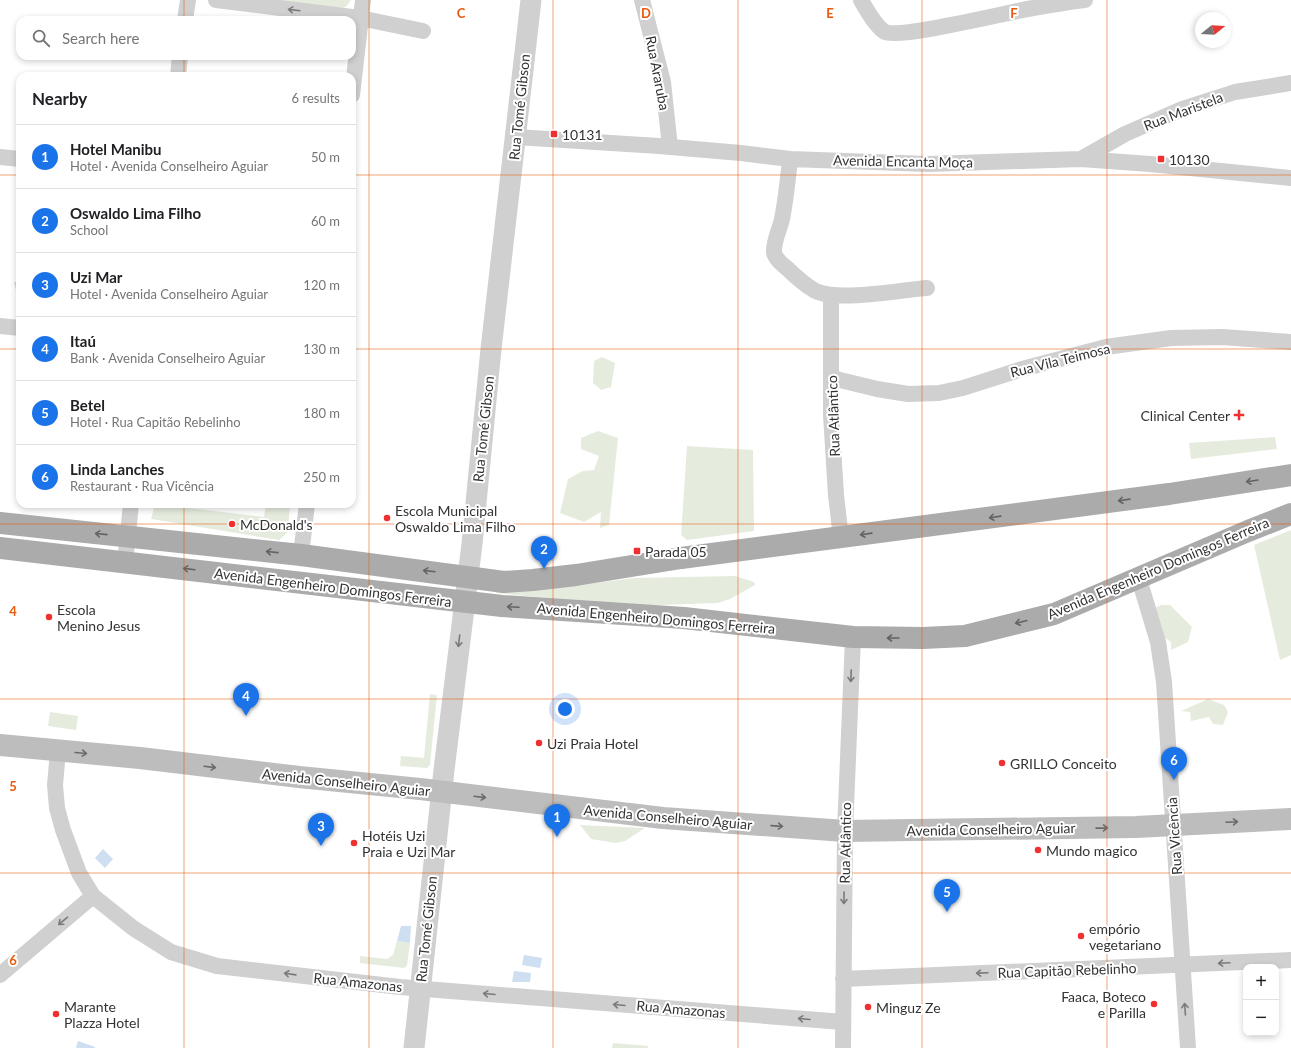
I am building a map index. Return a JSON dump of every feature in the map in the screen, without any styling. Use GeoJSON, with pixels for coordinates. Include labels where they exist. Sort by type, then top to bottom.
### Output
{"type":"FeatureCollection","features":[{"type":"Feature","properties":{"kind":"main road","name":"Avenida Engenheiro Domingos Ferreira"},"geometry":{"type":"LineString","coordinates":[[0,523],[301,555],[504,582],[533,580],[681,558],[1169,494],[1291,476]]}},
{"type":"Feature","properties":{"kind":"main road","name":"Avenida Engenheiro Domingos Ferreira"},"geometry":{"type":"LineString","coordinates":[[0,548],[502,606],[684,618],[853,637],[923,638],[965,636],[1054,614],[1291,514]]}},
{"type":"Feature","properties":{"kind":"main road","name":"Avenida Conselheiro Aguiar"},"geometry":{"type":"LineString","coordinates":[[0,745],[140,758],[663,818],[845,831],[1136,827],[1291,819]]}},
{"type":"Feature","properties":{"kind":"street"},"geometry":{"type":"LineString","coordinates":[[186,16],[188,0]]}},
{"type":"Feature","properties":{"kind":"street"},"geometry":{"type":"LineString","coordinates":[[216,0],[344,16]]}},
{"type":"Feature","properties":{"kind":"street"},"geometry":{"type":"LineString","coordinates":[[356,56],[363,0]]}},
{"type":"Feature","properties":{"kind":"street","name":"Rua Tomé Gibson"},"geometry":{"type":"LineString","coordinates":[[414,1048],[442,792],[472,544],[491,349],[531,0]]}},
{"type":"Feature","properties":{"kind":"street","name":"Rua Araruba"},"geometry":{"type":"LineString","coordinates":[[642,0],[662,82],[670,147]]}},
{"type":"Feature","properties":{"kind":"street"},"geometry":{"type":"LineString","coordinates":[[861,0],[878,26],[885,32],[892,33],[915,32],[1033,8],[1085,0]]}},
{"type":"Feature","properties":{"kind":"street"},"geometry":{"type":"LineString","coordinates":[[356,18],[423,30]]}},
{"type":"Feature","properties":{"kind":"street"},"geometry":{"type":"LineString","coordinates":[[178,72],[180,60]]}},
{"type":"Feature","properties":{"kind":"street"},"geometry":{"type":"LineString","coordinates":[[354,72],[356,60]]}},
{"type":"Feature","properties":{"kind":"street","name":"Rua Maristela"},"geometry":{"type":"LineString","coordinates":[[1081,159],[1125,134],[1182,109],[1235,92],[1291,83]]}},
{"type":"Feature","properties":{"kind":"street","name":"Avenida Encanta Moça"},"geometry":{"type":"LineString","coordinates":[[516,137],[670,147],[790,159],[928,164],[1081,159],[1158,164],[1291,178]]}},
{"type":"Feature","properties":{"kind":"street"},"geometry":{"type":"LineString","coordinates":[[0,157],[16,159]]}},
{"type":"Feature","properties":{"kind":"street"},"geometry":{"type":"LineString","coordinates":[[790,159],[785,204],[774,248],[776,258],[786,268],[818,292],[831,295],[857,295],[927,288]]}},
{"type":"Feature","properties":{"kind":"street","name":"Rua Atlântico"},"geometry":{"type":"LineString","coordinates":[[831,295],[831,415],[836,495],[841,538]]}},
{"type":"Feature","properties":{"kind":"street"},"geometry":{"type":"LineString","coordinates":[[0,326],[16,328]]}},
{"type":"Feature","properties":{"kind":"street","name":"Rua Vila Teimosa"},"geometry":{"type":"LineString","coordinates":[[832,378],[877,389],[908,394],[939,393],[963,388],[1022,369],[1106,348],[1171,338],[1222,337],[1291,342]]}},
{"type":"Feature","properties":{"kind":"street"},"geometry":{"type":"LineString","coordinates":[[125,563],[131,508]]}},
{"type":"Feature","properties":{"kind":"street"},"geometry":{"type":"LineString","coordinates":[[301,555],[307,508]]}},
{"type":"Feature","properties":{"kind":"street","name":"Rua Vicência"},"geometry":{"type":"LineString","coordinates":[[1139,579],[1158,642],[1164,682],[1188,1048]]}},
{"type":"Feature","properties":{"kind":"street","name":"Rua Atlântico"},"geometry":{"type":"LineString","coordinates":[[843,1048],[845,831],[853,637]]}},
{"type":"Feature","properties":{"kind":"street","name":"Rua Amazonas"},"geometry":{"type":"LineString","coordinates":[[58,751],[55,785],[57,808],[63,830],[79,873],[93,896],[133,928],[172,952],[217,966],[420,989],[843,1022]]}},
{"type":"Feature","properties":{"kind":"street"},"geometry":{"type":"LineString","coordinates":[[0,974],[93,896]]}},
{"type":"Feature","properties":{"kind":"street","name":"Rua Capitão Rebelinho"},"geometry":{"type":"LineString","coordinates":[[843,979],[1291,960]]}},
{"type":"Feature","properties":{"kind":"shaded area"},"geometry":{"type":"Polygon","coordinates":[[[277,0],[351,0],[346,7],[341,8],[277,0]]]}},
{"type":"Feature","properties":{"kind":"shaded area"},"geometry":{"type":"Polygon","coordinates":[[[602,357],[615,363],[611,387],[601,390],[593,383],[594,361],[602,357]]]}},
{"type":"Feature","properties":{"kind":"shaded area"},"geometry":{"type":"Polygon","coordinates":[[[598,431],[618,438],[609,525],[600,528],[601,512],[584,522],[560,513],[568,479],[583,471],[594,470],[599,456],[581,449],[581,438],[598,431]]]}},
{"type":"Feature","properties":{"kind":"shaded area"},"geometry":{"type":"Polygon","coordinates":[[[1275,437],[1277,449],[1191,459],[1189,443],[1275,437]]]}},
{"type":"Feature","properties":{"kind":"shaded area"},"geometry":{"type":"Polygon","coordinates":[[[687,446],[753,450],[754,531],[687,540],[681,535],[687,446]]]}},
{"type":"Feature","properties":{"kind":"shaded area"},"geometry":{"type":"Polygon","coordinates":[[[154,508],[189,508],[264,517],[265,508],[290,508],[288,532],[279,540],[151,519],[154,508]]]}},
{"type":"Feature","properties":{"kind":"shaded area"},"geometry":{"type":"Polygon","coordinates":[[[1291,530],[1291,655],[1280,660],[1254,545],[1291,530]]]}},
{"type":"Feature","properties":{"kind":"shaded area"},"geometry":{"type":"Polygon","coordinates":[[[735,576],[754,582],[755,585],[730,599],[718,603],[633,606],[496,593],[497,587],[564,587],[634,578],[735,576]]]}},
{"type":"Feature","properties":{"kind":"shaded area"},"geometry":{"type":"Polygon","coordinates":[[[1161,605],[1170,605],[1192,627],[1188,642],[1171,650],[1171,642],[1165,638],[1155,608],[1161,605]]]}},
{"type":"Feature","properties":{"kind":"shaded area"},"geometry":{"type":"Polygon","coordinates":[[[430,694],[437,695],[430,765],[427,768],[400,766],[401,756],[424,758],[430,694]]]}},
{"type":"Feature","properties":{"kind":"shaded area"},"geometry":{"type":"Polygon","coordinates":[[[1208,699],[1224,705],[1228,712],[1223,725],[1213,724],[1209,717],[1191,721],[1190,712],[1181,711],[1208,699]]]}},
{"type":"Feature","properties":{"kind":"shaded area"},"geometry":{"type":"Polygon","coordinates":[[[50,712],[78,716],[76,730],[48,726],[50,712]]]}},
{"type":"Feature","properties":{"kind":"shaded area"},"geometry":{"type":"Polygon","coordinates":[[[580,825],[645,828],[625,841],[616,843],[591,839],[580,825]]]}},
{"type":"Feature","properties":{"kind":"shaded area"},"geometry":{"type":"Polygon","coordinates":[[[397,941],[410,943],[407,966],[404,968],[360,963],[360,956],[387,959],[393,955],[397,941]]]}},
{"type":"Feature","properties":{"kind":"shaded area"},"geometry":{"type":"Polygon","coordinates":[[[613,1043],[648,1046],[648,1048],[612,1048],[613,1043]]]}},
{"type":"Feature","properties":{"kind":"water"},"geometry":{"type":"Polygon","coordinates":[[[103,849],[113,859],[105,868],[95,858],[103,849]]]}},
{"type":"Feature","properties":{"kind":"water"},"geometry":{"type":"Polygon","coordinates":[[[401,926],[411,926],[410,943],[397,941],[401,926]]]}},
{"type":"Feature","properties":{"kind":"water"},"geometry":{"type":"Polygon","coordinates":[[[524,955],[542,958],[540,968],[522,965],[524,955]]]}},
{"type":"Feature","properties":{"kind":"water"},"geometry":{"type":"Polygon","coordinates":[[[514,971],[531,973],[530,982],[512,982],[514,971]]]}},
{"type":"Feature","properties":{"kind":"water"},"geometry":{"type":"Polygon","coordinates":[[[78,1041],[95,1047],[95,1048],[76,1048],[78,1041]]]}},
{"type":"Feature","properties":{"kind":"place","name":"10131"},"geometry":{"type":"Point","coordinates":[554,134]}},
{"type":"Feature","properties":{"kind":"place","name":"10130"},"geometry":{"type":"Point","coordinates":[1161,159]}},
{"type":"Feature","properties":{"kind":"place","name":"Clinical Center"},"geometry":{"type":"Point","coordinates":[1239,415]}},
{"type":"Feature","properties":{"kind":"place","name":"Escola Municipal Oswaldo Lima Filho"},"geometry":{"type":"Point","coordinates":[387,518]}},
{"type":"Feature","properties":{"kind":"place","name":"McDonald's"},"geometry":{"type":"Point","coordinates":[232,524]}},
{"type":"Feature","properties":{"kind":"place","name":"Parada 05"},"geometry":{"type":"Point","coordinates":[637,551]}},
{"type":"Feature","properties":{"kind":"place","name":"Oswaldo Lima Filho"},"geometry":{"type":"Point","coordinates":[544,569]}},
{"type":"Feature","properties":{"kind":"place","name":"Escola Menino Jesus"},"geometry":{"type":"Point","coordinates":[49,617]}},
{"type":"Feature","properties":{"kind":"place","name":"Itaú"},"geometry":{"type":"Point","coordinates":[246,716]}},
{"type":"Feature","properties":{"kind":"place","name":"Uzi Praia Hotel"},"geometry":{"type":"Point","coordinates":[539,743]}},
{"type":"Feature","properties":{"kind":"place","name":"GRILLO Conceito"},"geometry":{"type":"Point","coordinates":[1002,763]}},
{"type":"Feature","properties":{"kind":"place","name":"Linda Lanches"},"geometry":{"type":"Point","coordinates":[1174,780]}},
{"type":"Feature","properties":{"kind":"place","name":"Hotel Manibu"},"geometry":{"type":"Point","coordinates":[557,837]}},
{"type":"Feature","properties":{"kind":"place","name":"Hotéis Uzi Praia e Uzi Mar"},"geometry":{"type":"Point","coordinates":[354,843]}},
{"type":"Feature","properties":{"kind":"place","name":"Uzi Mar"},"geometry":{"type":"Point","coordinates":[321,846]}},
{"type":"Feature","properties":{"kind":"place","name":"Mundo magico"},"geometry":{"type":"Point","coordinates":[1038,850]}},
{"type":"Feature","properties":{"kind":"place","name":"Betel"},"geometry":{"type":"Point","coordinates":[947,912]}},
{"type":"Feature","properties":{"kind":"place","name":"empório vegetariano"},"geometry":{"type":"Point","coordinates":[1081,936]}},
{"type":"Feature","properties":{"kind":"place","name":"Faaca, Boteco e Parilla"},"geometry":{"type":"Point","coordinates":[1154,1004]}},
{"type":"Feature","properties":{"kind":"place","name":"Minguz Ze"},"geometry":{"type":"Point","coordinates":[868,1007]}},
{"type":"Feature","properties":{"kind":"place","name":"Marante Plazza Hotel"},"geometry":{"type":"Point","coordinates":[56,1014]}}]}
